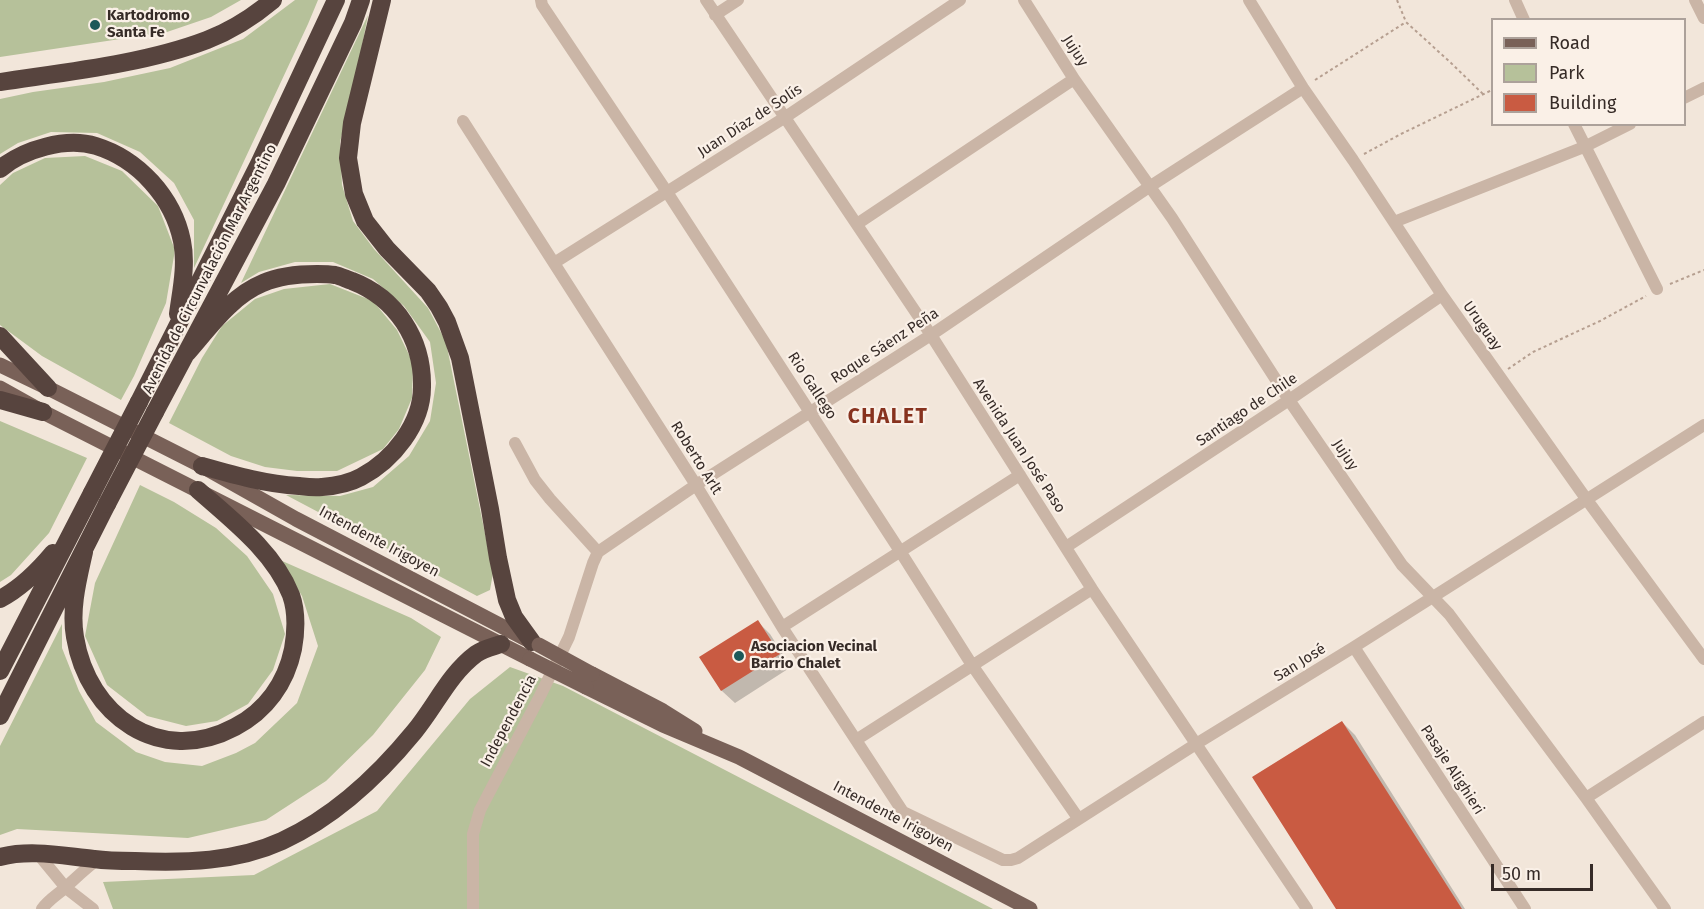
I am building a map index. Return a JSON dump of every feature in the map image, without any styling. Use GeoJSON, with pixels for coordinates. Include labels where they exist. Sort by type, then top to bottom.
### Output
{"type":"FeatureCollection","features":[{"type":"Feature","properties":{"kind":"highway"},"geometry":{"type":"LineString","coordinates":[[0,82],[118,63],[179,49],[208,40],[236,26],[273,0]]}},
{"type":"Feature","properties":{"kind":"highway","name":"Avenida de Circunvalación Mar Argentino"},"geometry":{"type":"LineString","coordinates":[[70,534],[259,164],[336,0]]}},
{"type":"Feature","properties":{"kind":"highway","name":"Avenida de Circunvalación Mar Argentino"},"geometry":{"type":"LineString","coordinates":[[84,552],[155,412],[276,184],[361,0]]}},
{"type":"Feature","properties":{"kind":"highway"},"geometry":{"type":"LineString","coordinates":[[382,0],[352,123],[348,158],[354,194],[365,221],[387,249],[429,291],[447,322],[460,358],[507,600],[514,617],[534,649]]}},
{"type":"Feature","properties":{"kind":"highway"},"geometry":{"type":"LineString","coordinates":[[0,169],[26,153],[44,146],[65,143],[93,145],[113,152],[136,166],[156,186],[172,212],[182,240],[184,261],[175,332]]}},
{"type":"Feature","properties":{"kind":"highway"},"geometry":{"type":"LineString","coordinates":[[187,353],[230,305],[246,292],[264,282],[299,274],[335,275],[368,287],[394,308],[412,335],[421,365],[422,389],[417,414],[404,439],[385,461],[360,477],[320,488],[290,486],[249,479],[202,466]]}},
{"type":"Feature","properties":{"kind":"highway"},"geometry":{"type":"LineString","coordinates":[[0,336],[48,388]]}},
{"type":"Feature","properties":{"kind":"highway"},"geometry":{"type":"LineString","coordinates":[[0,400],[43,412]]}},
{"type":"Feature","properties":{"kind":"highway"},"geometry":{"type":"LineString","coordinates":[[84,552],[74,599],[74,636],[83,670],[100,700],[123,721],[141,732],[159,738],[186,741],[207,739],[226,732],[246,721],[265,706],[282,682],[290,661],[296,629],[291,596],[267,556],[198,490]]}},
{"type":"Feature","properties":{"kind":"highway"},"geometry":{"type":"LineString","coordinates":[[0,599],[18,588],[42,566],[70,534]]}},
{"type":"Feature","properties":{"kind":"highway"},"geometry":{"type":"LineString","coordinates":[[0,671],[70,534]]}},
{"type":"Feature","properties":{"kind":"highway"},"geometry":{"type":"LineString","coordinates":[[0,716],[84,552]]}},
{"type":"Feature","properties":{"kind":"highway"},"geometry":{"type":"LineString","coordinates":[[0,857],[21,852],[97,860],[176,863],[203,861],[281,842],[330,813],[360,789],[416,730],[464,664],[477,653],[501,644]]}},
{"type":"Feature","properties":{"kind":"main road","name":"Intendente Irigoyen"},"geometry":{"type":"LineString","coordinates":[[0,365],[202,466],[534,649],[663,725],[739,758],[1030,909]]}},
{"type":"Feature","properties":{"kind":"main road","name":"Intendente Irigoyen"},"geometry":{"type":"LineString","coordinates":[[0,388],[297,542],[501,644],[534,649]]}},
{"type":"Feature","properties":{"kind":"street","name":"Rio Gallego"},"geometry":{"type":"LineString","coordinates":[[541,0],[542,5],[811,413],[972,665],[1078,818]]}},
{"type":"Feature","properties":{"kind":"street","name":"Avenida Juan José Paso"},"geometry":{"type":"LineString","coordinates":[[706,0],[931,335],[1092,589],[1307,909]]}},
{"type":"Feature","properties":{"kind":"street"},"geometry":{"type":"LineString","coordinates":[[715,15],[738,0]]}},
{"type":"Feature","properties":{"kind":"street","name":"Juan Díaz de Solís"},"geometry":{"type":"LineString","coordinates":[[554,263],[784,118],[960,0]]}},
{"type":"Feature","properties":{"kind":"street","name":"Jujuy"},"geometry":{"type":"LineString","coordinates":[[1024,0],[1074,79],[1172,218],[1289,400],[1402,565],[1449,614],[1586,798],[1665,909]]}},
{"type":"Feature","properties":{"kind":"street","name":"Uruguay"},"geometry":{"type":"LineString","coordinates":[[1249,0],[1303,88],[1442,295],[1587,500],[1704,659]]}},
{"type":"Feature","properties":{"kind":"street"},"geometry":{"type":"LineString","coordinates":[[1515,0],[1523,18]]}},
{"type":"Feature","properties":{"kind":"street"},"geometry":{"type":"LineString","coordinates":[[1695,0],[1704,18]]}},
{"type":"Feature","properties":{"kind":"street"},"geometry":{"type":"LineString","coordinates":[[857,224],[1074,79]]}},
{"type":"Feature","properties":{"kind":"street","name":"Roque Sáenz Peña"},"geometry":{"type":"LineString","coordinates":[[598,552],[696,485],[931,335],[1149,187],[1303,88]]}},
{"type":"Feature","properties":{"kind":"street"},"geometry":{"type":"LineString","coordinates":[[1686,97],[1704,88]]}},
{"type":"Feature","properties":{"kind":"street","name":"Roberto Arlt"},"geometry":{"type":"LineString","coordinates":[[463,121],[696,485],[782,627],[903,812]]}},
{"type":"Feature","properties":{"kind":"street"},"geometry":{"type":"LineString","coordinates":[[1575,126],[1657,290]]}},
{"type":"Feature","properties":{"kind":"street"},"geometry":{"type":"LineString","coordinates":[[1394,222],[1584,147],[1626,126]]}},
{"type":"Feature","properties":{"kind":"street","name":"Santiago de Chile"},"geometry":{"type":"LineString","coordinates":[[1066,547],[1289,400],[1442,295]]}},
{"type":"Feature","properties":{"kind":"street","name":"San José"},"geometry":{"type":"LineString","coordinates":[[903,812],[1003,860],[1018,858],[1704,425]]}},
{"type":"Feature","properties":{"kind":"street"},"geometry":{"type":"LineString","coordinates":[[515,442],[536,480],[550,499],[598,552]]}},
{"type":"Feature","properties":{"kind":"street"},"geometry":{"type":"LineString","coordinates":[[782,627],[1020,475]]}},
{"type":"Feature","properties":{"kind":"street","name":"Independencia"},"geometry":{"type":"LineString","coordinates":[[473,909],[473,834],[480,810],[569,637],[598,552]]}},
{"type":"Feature","properties":{"kind":"street"},"geometry":{"type":"LineString","coordinates":[[856,740],[1092,589]]}},
{"type":"Feature","properties":{"kind":"street","name":"Pasaje Alighieri"},"geometry":{"type":"LineString","coordinates":[[1354,647],[1526,909]]}},
{"type":"Feature","properties":{"kind":"street"},"geometry":{"type":"LineString","coordinates":[[1586,798],[1704,722]]}},
{"type":"Feature","properties":{"kind":"street"},"geometry":{"type":"LineString","coordinates":[[38,854],[66,888],[93,909]]}},
{"type":"Feature","properties":{"kind":"street"},"geometry":{"type":"LineString","coordinates":[[42,909],[78,874],[97,860]]}},
{"type":"Feature","properties":{"kind":"path"},"geometry":{"type":"LineString","coordinates":[[1398,0],[1406,22],[1483,94]]}},
{"type":"Feature","properties":{"kind":"path"},"geometry":{"type":"LineString","coordinates":[[1303,88],[1406,22]]}},
{"type":"Feature","properties":{"kind":"path"},"geometry":{"type":"LineString","coordinates":[[1353,160],[1491,90]]}},
{"type":"Feature","properties":{"kind":"path"},"geometry":{"type":"LineString","coordinates":[[1498,376],[1533,352],[1600,321],[1657,290],[1704,270]]}},
{"type":"Feature","properties":{"kind":"green space","name":"Kartodromo Santa Fe"},"geometry":{"type":"Polygon","coordinates":[[[0,0],[241,0],[211,17],[167,32],[0,57],[0,0]]]}},
{"type":"Feature","properties":{"kind":"green space"},"geometry":{"type":"Polygon","coordinates":[[[295,0],[318,0],[194,268],[194,220],[174,183],[140,152],[97,133],[51,132],[18,143],[0,154],[0,99],[104,82],[170,68],[243,39],[295,0]]]}},
{"type":"Feature","properties":{"kind":"green space"},"geometry":{"type":"Polygon","coordinates":[[[368,15],[354,87],[340,142],[342,185],[353,221],[374,249],[428,308],[446,342],[493,573],[490,590],[477,596],[286,495],[340,496],[373,487],[409,456],[430,421],[436,383],[430,342],[404,306],[373,279],[333,262],[295,262],[259,272],[241,283],[368,15]]]}},
{"type":"Feature","properties":{"kind":"green space"},"geometry":{"type":"Polygon","coordinates":[[[85,156],[122,171],[158,206],[175,250],[166,303],[121,400],[42,356],[0,325],[0,185],[13,173],[45,158],[85,156]]]}},
{"type":"Feature","properties":{"kind":"green space"},"geometry":{"type":"Polygon","coordinates":[[[330,284],[373,301],[397,330],[413,363],[412,398],[399,429],[383,449],[337,471],[297,471],[265,467],[231,456],[169,423],[202,358],[222,326],[255,299],[284,289],[330,284]]]}},
{"type":"Feature","properties":{"kind":"green space"},"geometry":{"type":"Polygon","coordinates":[[[0,421],[87,458],[49,533],[11,575],[0,582],[0,421]]]}},
{"type":"Feature","properties":{"kind":"green space"},"geometry":{"type":"Polygon","coordinates":[[[140,485],[174,502],[216,528],[247,556],[273,594],[285,634],[273,670],[248,704],[217,721],[186,726],[147,716],[107,685],[85,636],[95,583],[140,485]]]}},
{"type":"Feature","properties":{"kind":"green space"},"geometry":{"type":"Polygon","coordinates":[[[280,560],[411,618],[441,637],[425,670],[373,735],[326,781],[266,820],[188,838],[17,829],[0,835],[0,746],[62,624],[62,648],[79,691],[96,722],[136,752],[165,762],[202,766],[236,753],[255,743],[297,703],[318,646],[302,596],[280,560]]]}},
{"type":"Feature","properties":{"kind":"green space"},"geometry":{"type":"Polygon","coordinates":[[[510,667],[563,686],[993,909],[113,909],[103,882],[254,875],[377,811],[470,699],[510,667]]]}},
{"type":"Feature","properties":{"kind":"building","name":"Asociacion Vecinal Barrio Chalet"},"geometry":{"type":"Polygon","coordinates":[[[758,620],[780,654],[721,691],[699,657],[758,620]]]}},
{"type":"Feature","properties":{"kind":"building"},"geometry":{"type":"Polygon","coordinates":[[[1342,721],[1462,909],[1336,909],[1252,777],[1342,721]]]}},
{"type":"Feature","properties":{"kind":"place","name":"Kartodromo Santa Fe"},"geometry":{"type":"Point","coordinates":[95,25]}},
{"type":"Feature","properties":{"kind":"place","name":"Asociacion Vecinal Barrio Chalet"},"geometry":{"type":"Point","coordinates":[739,656]}},
{"type":"Feature","properties":{"kind":"district","name":"CHALET"},"geometry":{"type":"Point","coordinates":[888,417]}}]}
